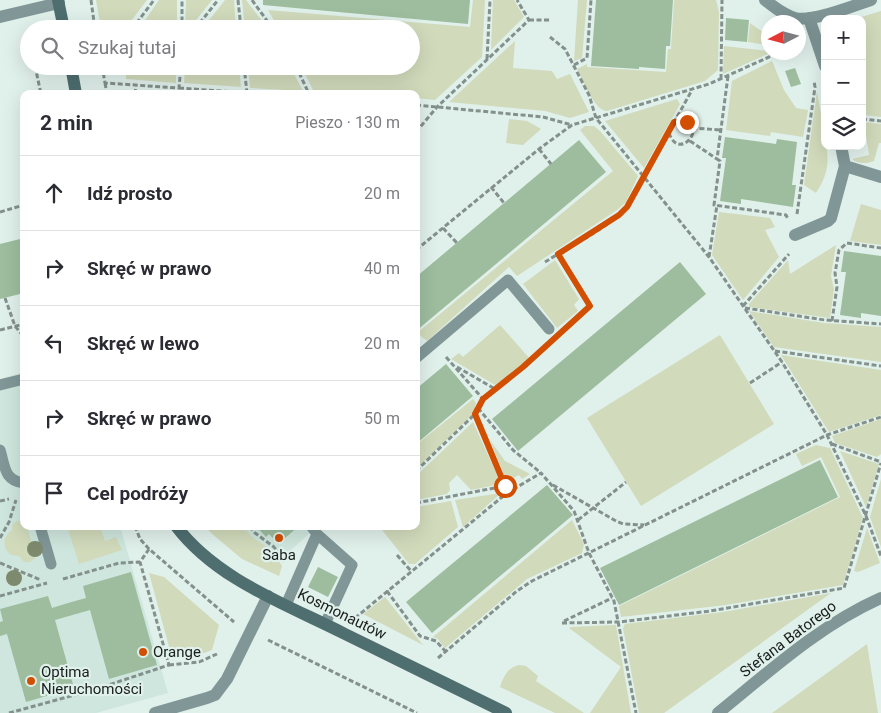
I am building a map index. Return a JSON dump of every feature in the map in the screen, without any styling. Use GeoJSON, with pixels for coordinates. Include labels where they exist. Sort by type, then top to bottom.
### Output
{"type":"FeatureCollection","features":[{"type":"Feature","properties":{"kind":"street"},"geometry":{"type":"LineString","coordinates":[[765,0],[788,15],[809,18],[871,0]]}},
{"type":"Feature","properties":{"kind":"street"},"geometry":{"type":"LineString","coordinates":[[0,17],[59,2],[62,20]]}},
{"type":"Feature","properties":{"kind":"street"},"geometry":{"type":"LineString","coordinates":[[809,18],[823,60]]}},
{"type":"Feature","properties":{"kind":"street"},"geometry":{"type":"LineString","coordinates":[[73,75],[75,90]]}},
{"type":"Feature","properties":{"kind":"street"},"geometry":{"type":"LineString","coordinates":[[795,235],[831,218],[845,166],[842,150]]}},
{"type":"Feature","properties":{"kind":"street"},"geometry":{"type":"LineString","coordinates":[[845,166],[881,177]]}},
{"type":"Feature","properties":{"kind":"street","name":"Kosmonautów"},"geometry":{"type":"LineString","coordinates":[[179,530],[197,551],[216,567],[268,596],[506,713]]}},
{"type":"Feature","properties":{"kind":"street"},"geometry":{"type":"LineString","coordinates":[[155,713],[207,698],[214,695],[220,689],[232,670],[268,596]]}},
{"type":"Feature","properties":{"kind":"street","name":"Stefana Batorego"},"geometry":{"type":"LineString","coordinates":[[718,713],[831,624],[881,598]]}},
{"type":"Feature","properties":{"kind":"lane"},"geometry":{"type":"LineString","coordinates":[[420,354],[508,280],[549,329]]}},
{"type":"Feature","properties":{"kind":"lane"},"geometry":{"type":"LineString","coordinates":[[0,385],[20,380]]}},
{"type":"Feature","properties":{"kind":"lane"},"geometry":{"type":"LineString","coordinates":[[0,450],[10,480],[20,483]]}},
{"type":"Feature","properties":{"kind":"lane"},"geometry":{"type":"LineString","coordinates":[[41,530],[51,564]]}},
{"type":"Feature","properties":{"kind":"lane"},"geometry":{"type":"LineString","coordinates":[[286,605],[314,530],[352,565],[324,624]]}},
{"type":"Feature","properties":{"kind":"path"},"geometry":{"type":"LineString","coordinates":[[91,0],[94,20]]}},
{"type":"Feature","properties":{"kind":"path"},"geometry":{"type":"LineString","coordinates":[[139,20],[154,0]]}},
{"type":"Feature","properties":{"kind":"path"},"geometry":{"type":"LineString","coordinates":[[182,0],[182,20]]}},
{"type":"Feature","properties":{"kind":"path"},"geometry":{"type":"LineString","coordinates":[[202,20],[218,0]]}},
{"type":"Feature","properties":{"kind":"path"},"geometry":{"type":"LineString","coordinates":[[238,0],[239,20]]}},
{"type":"Feature","properties":{"kind":"path"},"geometry":{"type":"LineString","coordinates":[[252,0],[266,20]]}},
{"type":"Feature","properties":{"kind":"path"},"geometry":{"type":"LineString","coordinates":[[487,59],[490,0]]}},
{"type":"Feature","properties":{"kind":"path"},"geometry":{"type":"LineString","coordinates":[[518,0],[529,20]]}},
{"type":"Feature","properties":{"kind":"path"},"geometry":{"type":"LineString","coordinates":[[574,65],[587,58],[591,0]]}},
{"type":"Feature","properties":{"kind":"path"},"geometry":{"type":"LineString","coordinates":[[721,79],[722,0]]}},
{"type":"Feature","properties":{"kind":"path"},"geometry":{"type":"LineString","coordinates":[[420,127],[437,107],[529,20],[552,20]]}},
{"type":"Feature","properties":{"kind":"path"},"geometry":{"type":"LineString","coordinates":[[550,38],[565,49],[589,95],[596,118],[709,257],[782,362],[827,435],[866,516],[881,556]]}},
{"type":"Feature","properties":{"kind":"path"},"geometry":{"type":"LineString","coordinates":[[420,247],[538,149],[572,125],[693,89],[721,79],[763,60]]}},
{"type":"Feature","properties":{"kind":"path"},"geometry":{"type":"LineString","coordinates":[[37,75],[40,90]]}},
{"type":"Feature","properties":{"kind":"path"},"geometry":{"type":"LineString","coordinates":[[104,75],[106,90]]}},
{"type":"Feature","properties":{"kind":"path"},"geometry":{"type":"LineString","coordinates":[[179,88],[180,75]]}},
{"type":"Feature","properties":{"kind":"path"},"geometry":{"type":"LineString","coordinates":[[245,75],[247,90]]}},
{"type":"Feature","properties":{"kind":"path"},"geometry":{"type":"LineString","coordinates":[[300,75],[307,90]]}},
{"type":"Feature","properties":{"kind":"path"},"geometry":{"type":"LineString","coordinates":[[717,159],[728,76]]}},
{"type":"Feature","properties":{"kind":"path"},"geometry":{"type":"LineString","coordinates":[[690,141],[720,161],[714,205],[786,215],[797,214],[815,87],[813,79]]}},
{"type":"Feature","properties":{"kind":"path"},"geometry":{"type":"LineString","coordinates":[[105,83],[206,90]]}},
{"type":"Feature","properties":{"kind":"path"},"geometry":{"type":"LineString","coordinates":[[135,90],[136,85]]}},
{"type":"Feature","properties":{"kind":"path"},"geometry":{"type":"LineString","coordinates":[[545,262],[619,215],[627,207],[693,89]]}},
{"type":"Feature","properties":{"kind":"path"},"geometry":{"type":"LineString","coordinates":[[420,105],[544,117],[572,125]]}},
{"type":"Feature","properties":{"kind":"path"},"geometry":{"type":"LineString","coordinates":[[866,119],[881,121]]}},
{"type":"Feature","properties":{"kind":"path"},"geometry":{"type":"LineString","coordinates":[[669,132],[671,138],[677,143],[684,144],[692,138],[692,128],[687,122],[674,122]]}},
{"type":"Feature","properties":{"kind":"path"},"geometry":{"type":"LineString","coordinates":[[692,128],[721,130]]}},
{"type":"Feature","properties":{"kind":"path"},"geometry":{"type":"LineString","coordinates":[[538,149],[551,164]]}},
{"type":"Feature","properties":{"kind":"path"},"geometry":{"type":"LineString","coordinates":[[492,187],[504,203]]}},
{"type":"Feature","properties":{"kind":"path"},"geometry":{"type":"LineString","coordinates":[[709,257],[717,205]]}},
{"type":"Feature","properties":{"kind":"path"},"geometry":{"type":"LineString","coordinates":[[0,212],[20,206]]}},
{"type":"Feature","properties":{"kind":"path"},"geometry":{"type":"LineString","coordinates":[[743,307],[795,246],[795,235],[786,215]]}},
{"type":"Feature","properties":{"kind":"path"},"geometry":{"type":"LineString","coordinates":[[443,228],[457,243]]}},
{"type":"Feature","properties":{"kind":"path"},"geometry":{"type":"LineString","coordinates":[[832,321],[836,287],[835,273],[839,250],[848,243],[881,248]]}},
{"type":"Feature","properties":{"kind":"path"},"geometry":{"type":"LineString","coordinates":[[558,254],[590,306],[563,331]]}},
{"type":"Feature","properties":{"kind":"path"},"geometry":{"type":"LineString","coordinates":[[6,298],[15,326],[20,332]]}},
{"type":"Feature","properties":{"kind":"path"},"geometry":{"type":"LineString","coordinates":[[743,307],[832,321],[881,324]]}},
{"type":"Feature","properties":{"kind":"path"},"geometry":{"type":"LineString","coordinates":[[0,330],[20,325]]}},
{"type":"Feature","properties":{"kind":"path"},"geometry":{"type":"LineString","coordinates":[[420,467],[475,414],[483,399],[550,343]]}},
{"type":"Feature","properties":{"kind":"path"},"geometry":{"type":"LineString","coordinates":[[426,349],[443,354],[483,399]]}},
{"type":"Feature","properties":{"kind":"path"},"geometry":{"type":"LineString","coordinates":[[774,351],[881,366]]}},
{"type":"Feature","properties":{"kind":"path"},"geometry":{"type":"LineString","coordinates":[[750,383],[782,362]]}},
{"type":"Feature","properties":{"kind":"path"},"geometry":{"type":"LineString","coordinates":[[453,365],[495,389]]}},
{"type":"Feature","properties":{"kind":"path"},"geometry":{"type":"LineString","coordinates":[[478,408],[514,450],[542,474],[574,511],[589,553],[612,598],[619,622],[636,713]]}},
{"type":"Feature","properties":{"kind":"path"},"geometry":{"type":"LineString","coordinates":[[475,414],[507,493]]}},
{"type":"Feature","properties":{"kind":"path"},"geometry":{"type":"LineString","coordinates":[[438,658],[524,585],[827,435],[881,417]]}},
{"type":"Feature","properties":{"kind":"path"},"geometry":{"type":"LineString","coordinates":[[612,598],[562,623],[619,622],[710,611],[844,588],[881,463],[831,444]]}},
{"type":"Feature","properties":{"kind":"path"},"geometry":{"type":"LineString","coordinates":[[355,618],[507,493],[542,474]]}},
{"type":"Feature","properties":{"kind":"path"},"geometry":{"type":"LineString","coordinates":[[578,520],[626,482]]}},
{"type":"Feature","properties":{"kind":"path"},"geometry":{"type":"LineString","coordinates":[[550,483],[616,521],[623,524],[645,525]]}},
{"type":"Feature","properties":{"kind":"path"},"geometry":{"type":"LineString","coordinates":[[420,502],[505,486]]}},
{"type":"Feature","properties":{"kind":"path"},"geometry":{"type":"LineString","coordinates":[[0,538],[9,522],[16,497]]}},
{"type":"Feature","properties":{"kind":"path"},"geometry":{"type":"LineString","coordinates":[[140,562],[149,549]]}},
{"type":"Feature","properties":{"kind":"path"},"geometry":{"type":"LineString","coordinates":[[397,554],[411,571]]}},
{"type":"Feature","properties":{"kind":"path"},"geometry":{"type":"LineString","coordinates":[[0,596],[119,563],[140,562]]}},
{"type":"Feature","properties":{"kind":"path"},"geometry":{"type":"LineString","coordinates":[[140,562],[169,666]]}},
{"type":"Feature","properties":{"kind":"path"},"geometry":{"type":"LineString","coordinates":[[0,563],[33,578],[50,582]]}},
{"type":"Feature","properties":{"kind":"path"},"geometry":{"type":"LineString","coordinates":[[50,582],[51,564]]}},
{"type":"Feature","properties":{"kind":"path"},"geometry":{"type":"LineString","coordinates":[[386,591],[420,636],[436,641],[446,652]]}},
{"type":"Feature","properties":{"kind":"path"},"geometry":{"type":"LineString","coordinates":[[229,627],[233,622]]}},
{"type":"Feature","properties":{"kind":"path"},"geometry":{"type":"LineString","coordinates":[[8,713],[93,690],[169,666],[198,662],[218,653]]}},
{"type":"Feature","properties":{"kind":"shaded area"},"geometry":{"type":"Polygon","coordinates":[[[20,373],[20,530],[121,530],[168,693],[96,713],[0,713],[0,379],[20,373]]]}},
{"type":"Feature","properties":{"kind":"shaded area"},"geometry":{"type":"Polygon","coordinates":[[[245,530],[313,530],[274,565],[245,530]]]}},
{"type":"Feature","properties":{"kind":"green space"},"geometry":{"type":"Polygon","coordinates":[[[96,0],[147,0],[132,20],[99,20],[96,0]]]}},
{"type":"Feature","properties":{"kind":"green space"},"geometry":{"type":"Polygon","coordinates":[[[159,0],[177,0],[177,20],[145,20],[159,0]]]}},
{"type":"Feature","properties":{"kind":"green space"},"geometry":{"type":"Polygon","coordinates":[[[186,0],[212,0],[196,20],[185,20],[186,0]]]}},
{"type":"Feature","properties":{"kind":"green space"},"geometry":{"type":"Polygon","coordinates":[[[225,0],[234,0],[235,20],[209,20],[225,0]]]}},
{"type":"Feature","properties":{"kind":"green space"},"geometry":{"type":"Polygon","coordinates":[[[242,0],[246,0],[261,20],[244,20],[242,0]]]}},
{"type":"Feature","properties":{"kind":"green space"},"geometry":{"type":"Polygon","coordinates":[[[473,0],[485,0],[482,57],[435,100],[420,98],[420,90],[313,90],[306,75],[420,75],[420,23],[470,27],[473,0]]]}},
{"type":"Feature","properties":{"kind":"green space"},"geometry":{"type":"Polygon","coordinates":[[[493,0],[514,0],[524,17],[491,50],[493,0]]]}},
{"type":"Feature","properties":{"kind":"green space"},"geometry":{"type":"Polygon","coordinates":[[[578,0],[587,0],[582,58],[574,61],[578,0]]]}},
{"type":"Feature","properties":{"kind":"green space"},"geometry":{"type":"Polygon","coordinates":[[[674,0],[716,0],[719,12],[718,70],[705,81],[607,111],[602,110],[589,94],[577,69],[587,64],[587,67],[666,72],[668,49],[671,49],[674,0]]]}},
{"type":"Feature","properties":{"kind":"green space"},"geometry":{"type":"Polygon","coordinates":[[[268,10],[387,20],[274,20],[268,10]]]}},
{"type":"Feature","properties":{"kind":"green space"},"geometry":{"type":"Polygon","coordinates":[[[881,11],[881,117],[866,115],[866,16],[881,11]]]}},
{"type":"Feature","properties":{"kind":"green space"},"geometry":{"type":"Polygon","coordinates":[[[750,23],[761,31],[761,44],[748,42],[750,23]]]}},
{"type":"Feature","properties":{"kind":"green space"},"geometry":{"type":"Polygon","coordinates":[[[515,41],[513,68],[552,71],[557,79],[570,74],[589,112],[570,118],[545,111],[449,102],[515,41]]]}},
{"type":"Feature","properties":{"kind":"green space"},"geometry":{"type":"Polygon","coordinates":[[[724,46],[761,50],[761,57],[723,74],[724,46]]]}},
{"type":"Feature","properties":{"kind":"green space"},"geometry":{"type":"Polygon","coordinates":[[[772,61],[784,90],[796,108],[808,110],[803,137],[771,132],[770,136],[726,130],[732,81],[772,61]]]}},
{"type":"Feature","properties":{"kind":"green space"},"geometry":{"type":"Polygon","coordinates":[[[126,75],[176,75],[176,83],[126,79],[126,75]]]}},
{"type":"Feature","properties":{"kind":"green space"},"geometry":{"type":"Polygon","coordinates":[[[184,75],[240,75],[241,87],[184,83],[184,75]]]}},
{"type":"Feature","properties":{"kind":"green space"},"geometry":{"type":"Polygon","coordinates":[[[249,75],[295,75],[302,90],[285,90],[250,88],[249,75]]]}},
{"type":"Feature","properties":{"kind":"green space"},"geometry":{"type":"Polygon","coordinates":[[[817,91],[821,114],[821,150],[827,150],[828,159],[825,176],[816,193],[804,185],[817,91]]]}},
{"type":"Feature","properties":{"kind":"green space"},"geometry":{"type":"Polygon","coordinates":[[[677,99],[680,104],[644,168],[605,121],[677,99]]]}},
{"type":"Feature","properties":{"kind":"green space"},"geometry":{"type":"Polygon","coordinates":[[[509,119],[527,121],[541,129],[523,145],[506,143],[509,119]]]}},
{"type":"Feature","properties":{"kind":"green space"},"geometry":{"type":"Polygon","coordinates":[[[866,122],[881,124],[881,143],[879,143],[874,161],[862,163],[852,159],[869,155],[866,122]]]}},
{"type":"Feature","properties":{"kind":"green space"},"geometry":{"type":"Polygon","coordinates":[[[585,126],[594,126],[638,176],[626,202],[617,210],[517,276],[509,267],[427,341],[420,335],[420,331],[613,171],[580,130],[585,126]]]}},
{"type":"Feature","properties":{"kind":"green space"},"geometry":{"type":"Polygon","coordinates":[[[861,204],[881,210],[881,245],[850,241],[861,204]]]}},
{"type":"Feature","properties":{"kind":"green space"},"geometry":{"type":"Polygon","coordinates":[[[719,212],[770,218],[775,227],[765,230],[779,257],[743,300],[712,255],[719,212]]]}},
{"type":"Feature","properties":{"kind":"green space"},"geometry":{"type":"Polygon","coordinates":[[[836,245],[831,276],[834,289],[830,318],[749,307],[749,304],[788,260],[790,274],[836,245]]]}},
{"type":"Feature","properties":{"kind":"green space"},"geometry":{"type":"Polygon","coordinates":[[[555,260],[579,299],[574,305],[578,311],[557,328],[523,284],[555,260]]]}},
{"type":"Feature","properties":{"kind":"green space"},"geometry":{"type":"Polygon","coordinates":[[[749,311],[824,323],[881,327],[881,362],[774,347],[749,311]]]}},
{"type":"Feature","properties":{"kind":"green space"},"geometry":{"type":"Polygon","coordinates":[[[500,325],[530,359],[497,386],[451,359],[459,353],[463,357],[500,325]]]}},
{"type":"Feature","properties":{"kind":"green space"},"geometry":{"type":"Polygon","coordinates":[[[720,335],[774,424],[641,506],[587,418],[720,335]]]}},
{"type":"Feature","properties":{"kind":"green space"},"geometry":{"type":"Polygon","coordinates":[[[781,355],[881,370],[881,415],[829,432],[781,355]]]}},
{"type":"Feature","properties":{"kind":"green space"},"geometry":{"type":"Polygon","coordinates":[[[473,399],[476,403],[474,413],[420,465],[420,442],[473,399]]]}},
{"type":"Feature","properties":{"kind":"green space"},"geometry":{"type":"Polygon","coordinates":[[[881,419],[881,454],[877,457],[835,443],[832,436],[881,419]]]}},
{"type":"Feature","properties":{"kind":"green space"},"geometry":{"type":"Polygon","coordinates":[[[473,422],[501,484],[471,490],[457,475],[449,483],[450,490],[447,494],[420,499],[420,472],[473,422]]]}},
{"type":"Feature","properties":{"kind":"green space"},"geometry":{"type":"Polygon","coordinates":[[[490,440],[505,461],[530,474],[522,479],[519,475],[513,478],[516,484],[508,485],[490,440]]]}},
{"type":"Feature","properties":{"kind":"green space"},"geometry":{"type":"Polygon","coordinates":[[[816,445],[830,448],[863,518],[843,585],[726,605],[621,617],[619,606],[840,497],[821,457],[802,466],[796,454],[816,445]]]}},
{"type":"Feature","properties":{"kind":"green space"},"geometry":{"type":"Polygon","coordinates":[[[840,451],[879,464],[866,507],[840,451]]]}},
{"type":"Feature","properties":{"kind":"green space"},"geometry":{"type":"Polygon","coordinates":[[[881,479],[881,547],[870,517],[881,479]]]}},
{"type":"Feature","properties":{"kind":"green space"},"geometry":{"type":"Polygon","coordinates":[[[501,493],[463,527],[455,500],[501,493]]]}},
{"type":"Feature","properties":{"kind":"green space"},"geometry":{"type":"Polygon","coordinates":[[[451,501],[458,527],[415,564],[409,564],[382,530],[420,530],[420,506],[451,501]]]}},
{"type":"Feature","properties":{"kind":"green space"},"geometry":{"type":"Polygon","coordinates":[[[572,520],[584,544],[582,553],[527,579],[445,648],[438,639],[433,637],[572,520]]]}},
{"type":"Feature","properties":{"kind":"green space"},"geometry":{"type":"Polygon","coordinates":[[[20,521],[20,530],[28,530],[35,555],[35,558],[30,562],[24,562],[19,556],[11,555],[6,549],[4,542],[6,536],[12,530],[12,525],[20,521]]]}},
{"type":"Feature","properties":{"kind":"green space"},"geometry":{"type":"Polygon","coordinates":[[[867,528],[880,563],[858,572],[854,571],[867,528]]]}},
{"type":"Feature","properties":{"kind":"green space"},"geometry":{"type":"Polygon","coordinates":[[[68,530],[101,530],[105,541],[116,537],[122,550],[79,564],[68,530]]]}},
{"type":"Feature","properties":{"kind":"green space"},"geometry":{"type":"Polygon","coordinates":[[[208,530],[246,530],[252,537],[273,551],[282,566],[279,576],[242,559],[208,530]]]}},
{"type":"Feature","properties":{"kind":"green space"},"geometry":{"type":"Polygon","coordinates":[[[149,573],[164,577],[219,625],[212,650],[196,656],[172,658],[149,573]]]}},
{"type":"Feature","properties":{"kind":"green space"},"geometry":{"type":"Polygon","coordinates":[[[831,593],[664,713],[639,713],[623,628],[625,624],[723,612],[831,593]]]}},
{"type":"Feature","properties":{"kind":"green space"},"geometry":{"type":"Polygon","coordinates":[[[385,597],[423,645],[363,614],[385,597]]]}},
{"type":"Feature","properties":{"kind":"green space"},"geometry":{"type":"Polygon","coordinates":[[[616,625],[631,713],[590,713],[621,667],[569,628],[616,625]]]}},
{"type":"Feature","properties":{"kind":"green space"},"geometry":{"type":"Polygon","coordinates":[[[867,644],[878,713],[772,713],[867,644]]]}},
{"type":"Feature","properties":{"kind":"green space"},"geometry":{"type":"Polygon","coordinates":[[[519,665],[526,666],[538,676],[536,681],[584,713],[555,713],[500,687],[506,673],[519,665]]]}},
{"type":"Feature","properties":{"kind":"building"},"geometry":{"type":"Polygon","coordinates":[[[263,0],[470,0],[468,24],[263,5],[263,0]]]}},
{"type":"Feature","properties":{"kind":"building"},"geometry":{"type":"Polygon","coordinates":[[[596,0],[673,0],[670,46],[666,46],[665,69],[591,66],[596,0]]]}},
{"type":"Feature","properties":{"kind":"building"},"geometry":{"type":"Polygon","coordinates":[[[726,18],[749,20],[747,42],[725,40],[726,18]]]}},
{"type":"Feature","properties":{"kind":"building"},"geometry":{"type":"Polygon","coordinates":[[[795,68],[801,84],[791,87],[785,71],[795,68]]]}},
{"type":"Feature","properties":{"kind":"building"},"geometry":{"type":"Polygon","coordinates":[[[725,137],[776,144],[777,139],[797,142],[792,185],[796,185],[793,207],[741,199],[741,204],[720,201],[726,158],[722,158],[725,137]]]}},
{"type":"Feature","properties":{"kind":"building"},"geometry":{"type":"Polygon","coordinates":[[[579,140],[606,172],[420,328],[420,274],[579,140]]]}},
{"type":"Feature","properties":{"kind":"building"},"geometry":{"type":"Polygon","coordinates":[[[20,239],[20,294],[0,299],[0,244],[20,239]]]}},
{"type":"Feature","properties":{"kind":"building"},"geometry":{"type":"Polygon","coordinates":[[[844,251],[881,256],[881,316],[861,313],[861,318],[840,315],[846,272],[841,272],[844,251]]]}},
{"type":"Feature","properties":{"kind":"building"},"geometry":{"type":"Polygon","coordinates":[[[680,262],[706,294],[518,451],[492,419],[680,262]]]}},
{"type":"Feature","properties":{"kind":"building"},"geometry":{"type":"Polygon","coordinates":[[[446,364],[473,396],[420,441],[420,386],[446,364]]]}},
{"type":"Feature","properties":{"kind":"building"},"geometry":{"type":"Polygon","coordinates":[[[820,460],[838,497],[619,605],[600,568],[820,460]]]}},
{"type":"Feature","properties":{"kind":"building"},"geometry":{"type":"Polygon","coordinates":[[[547,485],[573,515],[432,633],[406,602],[547,485]]]}},
{"type":"Feature","properties":{"kind":"building"},"geometry":{"type":"Polygon","coordinates":[[[260,530],[294,530],[278,544],[269,534],[266,537],[260,530]]]}},
{"type":"Feature","properties":{"kind":"building"},"geometry":{"type":"Polygon","coordinates":[[[318,567],[338,577],[328,597],[308,587],[318,567]]]}},
{"type":"Feature","properties":{"kind":"building"},"geometry":{"type":"Polygon","coordinates":[[[131,572],[157,665],[109,679],[90,610],[55,620],[74,688],[26,702],[7,634],[0,636],[0,622],[3,621],[0,609],[48,596],[52,608],[86,598],[83,586],[131,572]]]}},
{"type":"Feature","properties":{"kind":"place","name":"Saba"},"geometry":{"type":"Point","coordinates":[279,538]}},
{"type":"Feature","properties":{"kind":"place","name":"Orange"},"geometry":{"type":"Point","coordinates":[143,652]}},
{"type":"Feature","properties":{"kind":"place","name":"Optima Nieruchomości"},"geometry":{"type":"Point","coordinates":[31,681]}},
{"type":"Feature","properties":{"kind":"route"},"geometry":{"type":"LineString","coordinates":[[505,486],[475,414],[483,399],[523,367],[590,306],[558,254],[602,227],[627,207],[674,122],[687,122]]}}]}
